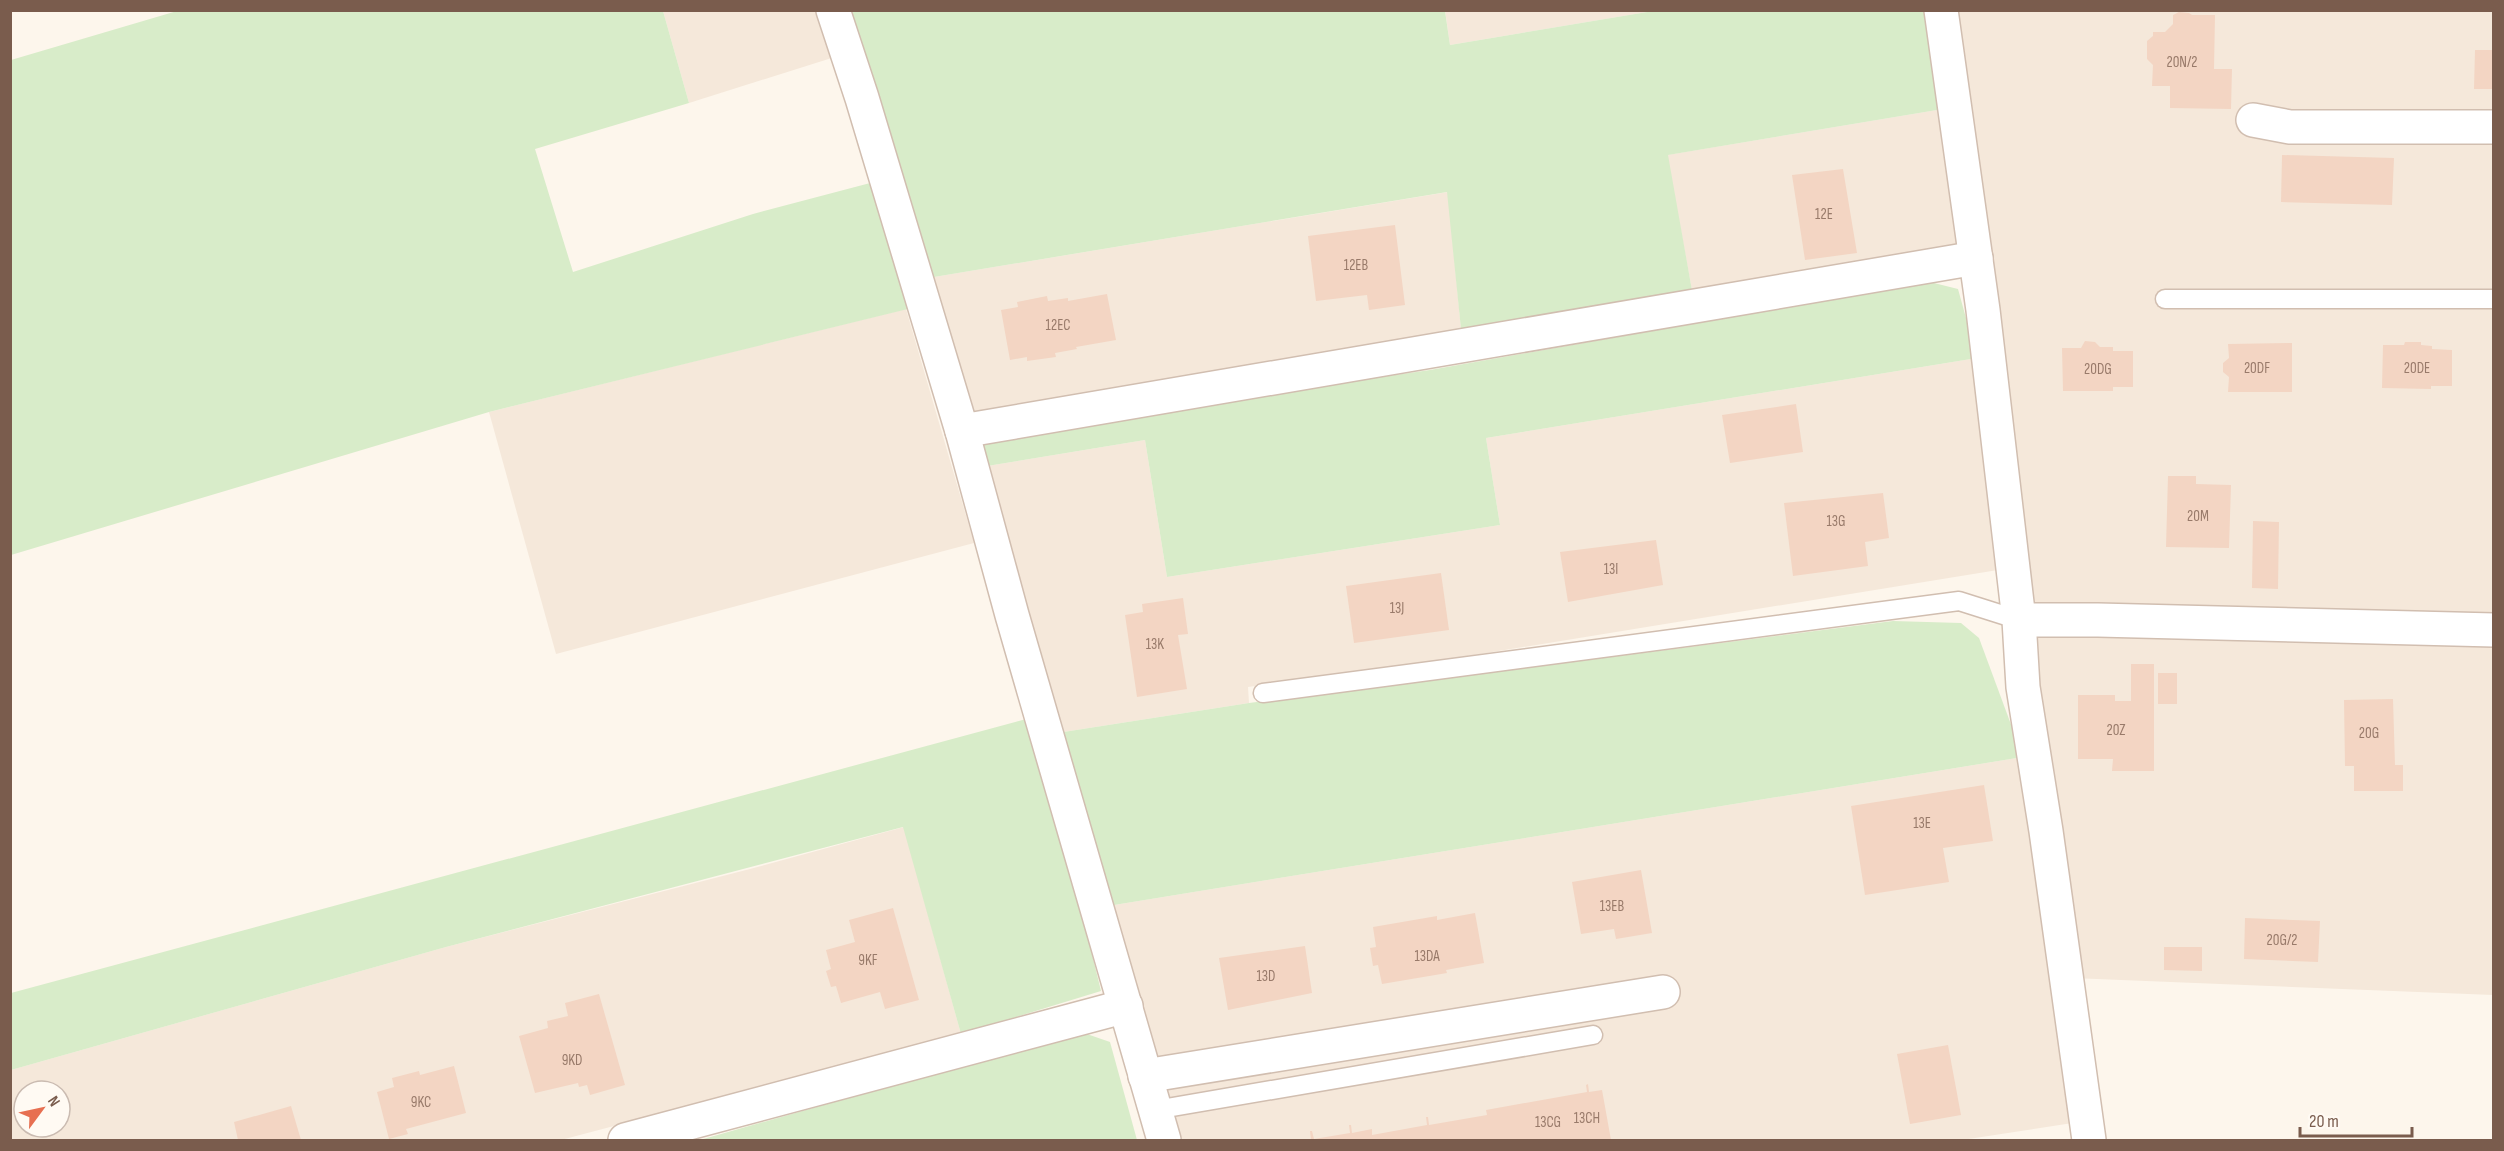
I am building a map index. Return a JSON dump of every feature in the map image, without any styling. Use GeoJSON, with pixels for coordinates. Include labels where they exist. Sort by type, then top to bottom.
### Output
{"type":"FeatureCollection","features":[{"type":"Feature","properties":{"kind":"street"},"geometry":{"type":"LineString","coordinates":[[833,10],[862,98],[962,431],[1012,615],[1160,1125]]}},
{"type":"Feature","properties":{"kind":"street"},"geometry":{"type":"LineString","coordinates":[[1941,10],[1976,258],[2019,620],[2023,687],[2046,831],[2089,1140]]}},
{"type":"Feature","properties":{"kind":"street"},"geometry":{"type":"LineString","coordinates":[[2253,120],[2290,127],[2493,127]]}},
{"type":"Feature","properties":{"kind":"street"},"geometry":{"type":"LineString","coordinates":[[962,431],[1976,258]]}},
{"type":"Feature","properties":{"kind":"street"},"geometry":{"type":"LineString","coordinates":[[2019,620],[2108,620],[2493,630]]}},
{"type":"Feature","properties":{"kind":"street"},"geometry":{"type":"LineString","coordinates":[[1145,1076],[1663,992]]}},
{"type":"Feature","properties":{"kind":"street"},"geometry":{"type":"LineString","coordinates":[[625,1140],[1126,1006]]}},
{"type":"Feature","properties":{"kind":"lane"},"geometry":{"type":"LineString","coordinates":[[2165,299],[2493,299]]}},
{"type":"Feature","properties":{"kind":"lane"},"geometry":{"type":"LineString","coordinates":[[1263,693],[1959,601],[2019,620]]}},
{"type":"Feature","properties":{"kind":"lane"},"geometry":{"type":"LineString","coordinates":[[1160,1125],[1593,1035]]}},
{"type":"Feature","properties":{"kind":"shaded area"},"geometry":{"type":"Polygon","coordinates":[[[1445,10],[1653,11],[1450,45],[1445,10]]]}},
{"type":"Feature","properties":{"kind":"shaded area"},"geometry":{"type":"Polygon","coordinates":[[[663,11],[825,11],[838,56],[689,103],[663,11]]]}},
{"type":"Feature","properties":{"kind":"shaded area"},"geometry":{"type":"Polygon","coordinates":[[[1954,11],[2493,11],[2493,995],[2072,978],[1954,11]]]}},
{"type":"Feature","properties":{"kind":"shaded area"},"geometry":{"type":"Polygon","coordinates":[[[1943,109],[1962,250],[1693,296],[1667,155],[1943,109]]]}},
{"type":"Feature","properties":{"kind":"shaded area"},"geometry":{"type":"Polygon","coordinates":[[[1448,192],[1461,329],[968,414],[928,278],[1448,192]]]}},
{"type":"Feature","properties":{"kind":"shaded area"},"geometry":{"type":"Polygon","coordinates":[[[906,309],[974,543],[556,654],[489,412],[906,309]]]}},
{"type":"Feature","properties":{"kind":"shaded area"},"geometry":{"type":"Polygon","coordinates":[[[1977,358],[2004,569],[1474,655],[1248,687],[1249,703],[1057,733],[981,467],[1145,440],[1167,577],[1500,525],[1486,438],[1977,358]]]}},
{"type":"Feature","properties":{"kind":"shaded area"},"geometry":{"type":"Polygon","coordinates":[[[2023,757],[2079,1122],[1962,1140],[1177,1140],[1108,906],[2023,757]]]}},
{"type":"Feature","properties":{"kind":"shaded area"},"geometry":{"type":"Polygon","coordinates":[[[904,827],[961,1034],[561,1140],[11,1140],[11,1070],[446,947],[904,827]]]}},
{"type":"Feature","properties":{"kind":"green space"},"geometry":{"type":"Polygon","coordinates":[[[177,11],[663,11],[689,103],[535,149],[573,272],[753,214],[874,182],[916,307],[489,412],[11,555],[11,60],[177,11]]]}},
{"type":"Feature","properties":{"kind":"green space"},"geometry":{"type":"Polygon","coordinates":[[[844,11],[1445,11],[1450,45],[1653,11],[1926,11],[1943,109],[1668,155],[1693,296],[1461,329],[1447,192],[928,278],[844,11]]]}},
{"type":"Feature","properties":{"kind":"green space"},"geometry":{"type":"Polygon","coordinates":[[[1930,282],[1958,289],[1977,358],[1486,438],[1500,525],[1167,577],[1145,440],[981,467],[976,440],[1173,407],[1430,370],[1930,282]]]}},
{"type":"Feature","properties":{"kind":"green space"},"geometry":{"type":"Polygon","coordinates":[[[1893,621],[1961,623],[1979,638],[2023,757],[1108,906],[1057,733],[1249,703],[1893,621]]]}},
{"type":"Feature","properties":{"kind":"green space"},"geometry":{"type":"Polygon","coordinates":[[[1034,717],[1101,991],[961,1034],[903,827],[446,947],[11,1070],[11,993],[1034,717]]]}},
{"type":"Feature","properties":{"kind":"green space"},"geometry":{"type":"Polygon","coordinates":[[[1081,1032],[1110,1042],[1137,1140],[700,1140],[1081,1032]]]}},
{"type":"Feature","properties":{"kind":"building"},"geometry":{"type":"Polygon","coordinates":[[[2179,12],[2192,15],[2215,15],[2214,69],[2232,69],[2231,109],[2170,108],[2170,86],[2152,86],[2153,65],[2147,59],[2147,41],[2153,36],[2153,32],[2165,32],[2173,24],[2173,15],[2179,12]]]}},
{"type":"Feature","properties":{"kind":"building"},"geometry":{"type":"Polygon","coordinates":[[[2475,50],[2494,50],[2494,89],[2474,89],[2475,50]]]}},
{"type":"Feature","properties":{"kind":"building"},"geometry":{"type":"Polygon","coordinates":[[[2282,155],[2394,158],[2392,205],[2281,202],[2282,155]]]}},
{"type":"Feature","properties":{"kind":"building"},"geometry":{"type":"Polygon","coordinates":[[[1843,169],[1857,253],[1805,260],[1792,175],[1843,169]]]}},
{"type":"Feature","properties":{"kind":"building"},"geometry":{"type":"Polygon","coordinates":[[[1395,225],[1405,305],[1369,310],[1367,295],[1316,301],[1308,236],[1395,225]]]}},
{"type":"Feature","properties":{"kind":"building"},"geometry":{"type":"Polygon","coordinates":[[[1107,294],[1116,340],[1076,347],[1077,349],[1055,353],[1056,357],[1027,361],[1027,357],[1010,360],[1001,310],[1018,307],[1017,302],[1047,296],[1048,301],[1068,298],[1068,301],[1107,294]]]}},
{"type":"Feature","properties":{"kind":"building"},"geometry":{"type":"Polygon","coordinates":[[[2085,341],[2095,342],[2100,347],[2113,347],[2113,351],[2133,351],[2133,387],[2113,387],[2113,391],[2063,391],[2062,348],[2081,348],[2085,341]]]}},
{"type":"Feature","properties":{"kind":"building"},"geometry":{"type":"Polygon","coordinates":[[[2405,342],[2421,342],[2421,345],[2432,346],[2432,349],[2452,350],[2452,386],[2431,386],[2431,389],[2382,388],[2383,345],[2404,345],[2405,342]]]}},
{"type":"Feature","properties":{"kind":"building"},"geometry":{"type":"Polygon","coordinates":[[[2292,343],[2292,392],[2228,392],[2229,377],[2223,372],[2223,363],[2229,358],[2228,344],[2292,343]]]}},
{"type":"Feature","properties":{"kind":"building"},"geometry":{"type":"Polygon","coordinates":[[[1796,404],[1803,452],[1730,463],[1722,415],[1796,404]]]}},
{"type":"Feature","properties":{"kind":"building"},"geometry":{"type":"Polygon","coordinates":[[[2168,476],[2196,476],[2196,484],[2231,485],[2229,548],[2166,547],[2168,476]]]}},
{"type":"Feature","properties":{"kind":"building"},"geometry":{"type":"Polygon","coordinates":[[[1883,493],[1889,538],[1865,542],[1868,566],[1793,576],[1784,503],[1883,493]]]}},
{"type":"Feature","properties":{"kind":"building"},"geometry":{"type":"Polygon","coordinates":[[[2253,521],[2279,522],[2278,589],[2252,588],[2253,521]]]}},
{"type":"Feature","properties":{"kind":"building"},"geometry":{"type":"Polygon","coordinates":[[[1656,540],[1663,585],[1568,602],[1560,552],[1656,540]]]}},
{"type":"Feature","properties":{"kind":"building"},"geometry":{"type":"Polygon","coordinates":[[[1441,573],[1449,630],[1354,643],[1346,586],[1441,573]]]}},
{"type":"Feature","properties":{"kind":"building"},"geometry":{"type":"Polygon","coordinates":[[[1183,598],[1188,634],[1178,635],[1187,689],[1137,697],[1125,615],[1143,612],[1142,604],[1183,598]]]}},
{"type":"Feature","properties":{"kind":"building"},"geometry":{"type":"Polygon","coordinates":[[[2131,664],[2154,664],[2154,771],[2112,771],[2113,759],[2078,759],[2078,695],[2115,695],[2115,701],[2131,701],[2131,664]]]}},
{"type":"Feature","properties":{"kind":"building"},"geometry":{"type":"Polygon","coordinates":[[[2158,673],[2177,673],[2177,704],[2158,704],[2158,673]]]}},
{"type":"Feature","properties":{"kind":"building"},"geometry":{"type":"Polygon","coordinates":[[[2393,699],[2395,765],[2403,765],[2403,791],[2354,791],[2354,766],[2345,766],[2344,700],[2393,699]]]}},
{"type":"Feature","properties":{"kind":"building"},"geometry":{"type":"Polygon","coordinates":[[[1984,785],[1993,841],[1943,848],[1949,882],[1865,895],[1851,806],[1984,785]]]}},
{"type":"Feature","properties":{"kind":"building"},"geometry":{"type":"Polygon","coordinates":[[[1641,870],[1652,933],[1616,939],[1614,929],[1581,934],[1572,882],[1641,870]]]}},
{"type":"Feature","properties":{"kind":"building"},"geometry":{"type":"Polygon","coordinates":[[[893,908],[919,1000],[885,1009],[880,992],[841,1003],[836,986],[831,987],[826,971],[831,969],[826,950],[855,942],[849,920],[893,908]]]}},
{"type":"Feature","properties":{"kind":"building"},"geometry":{"type":"Polygon","coordinates":[[[1475,913],[1484,963],[1446,970],[1447,973],[1382,984],[1378,965],[1373,966],[1370,948],[1376,947],[1373,927],[1437,916],[1437,920],[1475,913]]]}},
{"type":"Feature","properties":{"kind":"building"},"geometry":{"type":"Polygon","coordinates":[[[2245,918],[2320,921],[2318,962],[2244,959],[2245,918]]]}},
{"type":"Feature","properties":{"kind":"building"},"geometry":{"type":"Polygon","coordinates":[[[1305,946],[1312,993],[1228,1010],[1219,958],[1305,946]]]}},
{"type":"Feature","properties":{"kind":"building"},"geometry":{"type":"Polygon","coordinates":[[[2164,947],[2202,947],[2202,971],[2164,970],[2164,947]]]}},
{"type":"Feature","properties":{"kind":"building"},"geometry":{"type":"Polygon","coordinates":[[[599,994],[625,1085],[590,1095],[587,1085],[579,1087],[578,1083],[535,1093],[519,1036],[548,1028],[547,1021],[568,1016],[565,1003],[599,994]]]}},
{"type":"Feature","properties":{"kind":"building"},"geometry":{"type":"Polygon","coordinates":[[[1948,1045],[1961,1115],[1910,1124],[1897,1054],[1948,1045]]]}},
{"type":"Feature","properties":{"kind":"building"},"geometry":{"type":"Polygon","coordinates":[[[454,1066],[466,1113],[406,1129],[408,1134],[389,1139],[377,1092],[394,1087],[392,1078],[419,1071],[420,1075],[454,1066]]]}},
{"type":"Feature","properties":{"kind":"building"},"geometry":{"type":"Polygon","coordinates":[[[1588,1084],[1589,1092],[1602,1090],[1611,1140],[1311,1140],[1310,1131],[1314,1139],[1350,1133],[1349,1125],[1351,1125],[1352,1133],[1372,1129],[1372,1135],[1427,1125],[1426,1117],[1428,1117],[1429,1125],[1487,1115],[1486,1110],[1587,1092],[1586,1085],[1588,1084]]]}},
{"type":"Feature","properties":{"kind":"building"},"geometry":{"type":"Polygon","coordinates":[[[291,1106],[301,1140],[238,1140],[234,1122],[291,1106]]]}}]}
